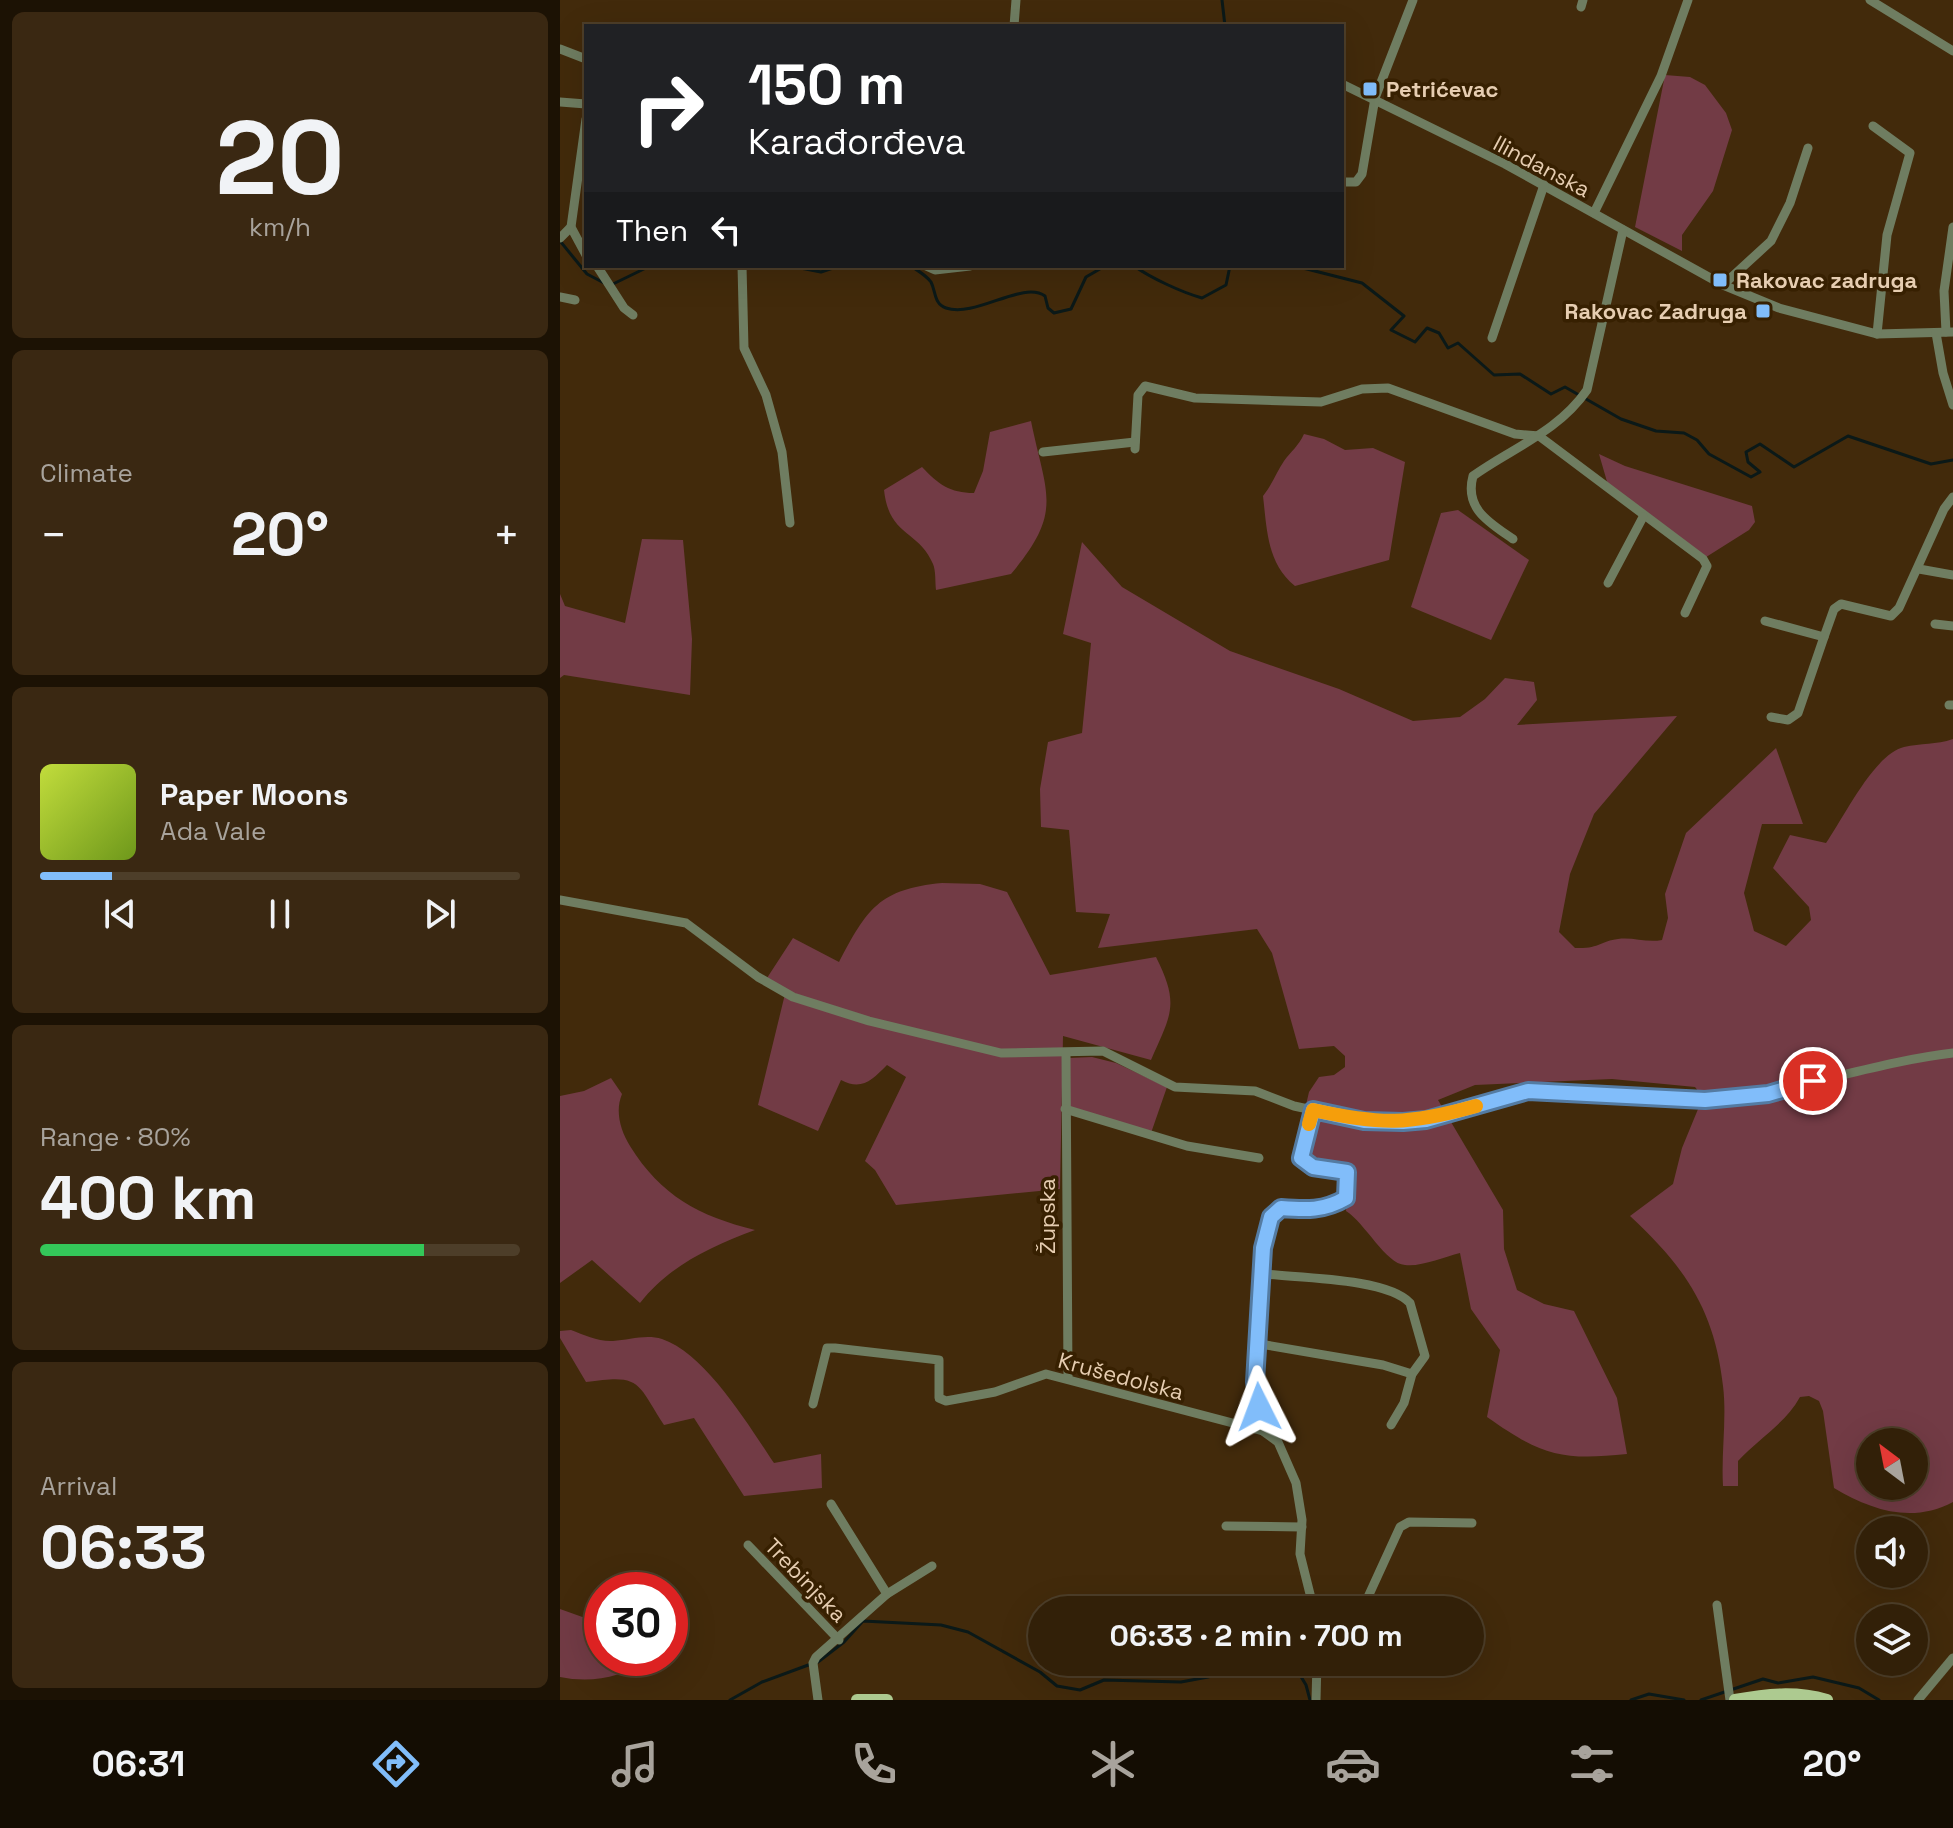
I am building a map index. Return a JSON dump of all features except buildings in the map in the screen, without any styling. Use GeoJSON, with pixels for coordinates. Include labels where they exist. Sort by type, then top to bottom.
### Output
{"type":"FeatureCollection","features":[{"type":"Feature","properties":{"kind":"main road"},"geometry":{"type":"LineString","coordinates":[[1731,1695],[1806,1694],[1827,1700]]}},
{"type":"Feature","properties":{"kind":"main road"},"geometry":{"type":"LineString","coordinates":[[857,1700],[887,1700]]}},
{"type":"Feature","properties":{"kind":"street"},"geometry":{"type":"LineString","coordinates":[[1014,24],[1016,0]]}},
{"type":"Feature","properties":{"kind":"street"},"geometry":{"type":"LineString","coordinates":[[1344,182],[1356,182],[1362,174],[1375,98],[1413,0]]}},
{"type":"Feature","properties":{"kind":"street"},"geometry":{"type":"LineString","coordinates":[[1594,213],[1661,76],[1688,0]]}},
{"type":"Feature","properties":{"kind":"street"},"geometry":{"type":"LineString","coordinates":[[1870,0],[1953,51]]}},
{"type":"Feature","properties":{"kind":"street"},"geometry":{"type":"LineString","coordinates":[[560,49],[584,58]]}},
{"type":"Feature","properties":{"kind":"street","name":"Ilindanska"},"geometry":{"type":"LineString","coordinates":[[1344,85],[1544,185],[1723,285],[1779,308],[1877,334],[1945,332]]}},
{"type":"Feature","properties":{"kind":"street"},"geometry":{"type":"LineString","coordinates":[[560,102],[584,104]]}},
{"type":"Feature","properties":{"kind":"street"},"geometry":{"type":"LineString","coordinates":[[1873,126],[1910,153],[1887,235],[1877,334]]}},
{"type":"Feature","properties":{"kind":"street"},"geometry":{"type":"LineString","coordinates":[[584,133],[571,227],[584,251]]}},
{"type":"Feature","properties":{"kind":"street"},"geometry":{"type":"LineString","coordinates":[[1723,285],[1771,241],[1790,203],[1808,148]]}},
{"type":"Feature","properties":{"kind":"street"},"geometry":{"type":"LineString","coordinates":[[1492,338],[1544,185]]}},
{"type":"Feature","properties":{"kind":"street"},"geometry":{"type":"LineString","coordinates":[[561,237],[571,227]]}},
{"type":"Feature","properties":{"kind":"street"},"geometry":{"type":"LineString","coordinates":[[1953,227],[1944,291],[1945,385],[1953,405]]}},
{"type":"Feature","properties":{"kind":"street"},"geometry":{"type":"LineString","coordinates":[[1513,539],[1485,520],[1472,503],[1469,490],[1473,476],[1539,436],[1587,390],[1623,230]]}},
{"type":"Feature","properties":{"kind":"street"},"geometry":{"type":"LineString","coordinates":[[599,268],[624,308],[633,315]]}},
{"type":"Feature","properties":{"kind":"street"},"geometry":{"type":"LineString","coordinates":[[742,268],[744,348],[766,395],[782,452],[790,523]]}},
{"type":"Feature","properties":{"kind":"street"},"geometry":{"type":"LineString","coordinates":[[930,268],[952,268]]}},
{"type":"Feature","properties":{"kind":"street"},"geometry":{"type":"LineString","coordinates":[[560,297],[575,300]]}},
{"type":"Feature","properties":{"kind":"street"},"geometry":{"type":"LineString","coordinates":[[1043,452],[1135,446],[1138,395],[1141,389],[1151,385],[1195,398],[1321,402],[1352,391],[1388,388],[1515,434],[1539,436],[1703,559],[1707,566],[1685,613]]}},
{"type":"Feature","properties":{"kind":"street"},"geometry":{"type":"LineString","coordinates":[[1771,717],[1788,720],[1798,713],[1834,609],[1841,604],[1891,616],[1899,608],[1944,509],[1953,497]]}},
{"type":"Feature","properties":{"kind":"street"},"geometry":{"type":"LineString","coordinates":[[1608,583],[1643,517]]}},
{"type":"Feature","properties":{"kind":"street"},"geometry":{"type":"LineString","coordinates":[[1919,569],[1953,575]]}},
{"type":"Feature","properties":{"kind":"street"},"geometry":{"type":"LineString","coordinates":[[1765,621],[1824,637]]}},
{"type":"Feature","properties":{"kind":"street"},"geometry":{"type":"LineString","coordinates":[[1935,624],[1953,626]]}},
{"type":"Feature","properties":{"kind":"street"},"geometry":{"type":"LineString","coordinates":[[560,900],[686,923],[748,970],[793,997],[869,1021],[1001,1053],[1103,1051],[1175,1087],[1255,1091],[1313,1110],[1383,1123],[1426,1120],[1528,1091],[1719,1099],[1768,1094],[1836,1074],[1953,1053]]}},
{"type":"Feature","properties":{"kind":"street","name":"Župska"},"geometry":{"type":"LineString","coordinates":[[1066,1053],[1068,1378]]}},
{"type":"Feature","properties":{"kind":"street"},"geometry":{"type":"LineString","coordinates":[[1065,1109],[1187,1146],[1259,1158]]}},
{"type":"Feature","properties":{"kind":"street"},"geometry":{"type":"LineString","coordinates":[[1310,1596],[1300,1554],[1302,1527],[1296,1483],[1278,1442],[1263,1431],[1255,1382],[1260,1344],[1263,1248],[1274,1212],[1281,1208],[1316,1210],[1346,1198],[1347,1172],[1313,1167],[1301,1158],[1313,1110]]}},
{"type":"Feature","properties":{"kind":"street"},"geometry":{"type":"LineString","coordinates":[[1264,1274],[1356,1284],[1404,1297],[1414,1310],[1425,1356],[1412,1374],[1404,1403],[1391,1425]]}},
{"type":"Feature","properties":{"kind":"street"},"geometry":{"type":"LineString","coordinates":[[1260,1344],[1383,1365],[1412,1374]]}},
{"type":"Feature","properties":{"kind":"street","name":"Krušedolska"},"geometry":{"type":"LineString","coordinates":[[813,1404],[827,1348],[939,1360],[939,1398],[946,1401],[995,1392],[1046,1374],[1068,1378],[1101,1391],[1263,1431]]}},
{"type":"Feature","properties":{"kind":"street"},"geometry":{"type":"LineString","coordinates":[[831,1504],[887,1594]]}},
{"type":"Feature","properties":{"kind":"street"},"geometry":{"type":"LineString","coordinates":[[1368,1596],[1400,1527],[1409,1522],[1472,1523]]}},
{"type":"Feature","properties":{"kind":"street"},"geometry":{"type":"LineString","coordinates":[[1226,1526],[1302,1527]]}},
{"type":"Feature","properties":{"kind":"street","name":"Trebinjska"},"geometry":{"type":"LineString","coordinates":[[748,1545],[839,1640]]}},
{"type":"Feature","properties":{"kind":"street","name":"Trebinjska"},"geometry":{"type":"LineString","coordinates":[[818,1700],[813,1666],[887,1594],[932,1566]]}},
{"type":"Feature","properties":{"kind":"street"},"geometry":{"type":"LineString","coordinates":[[1717,1605],[1731,1695]]}},
{"type":"Feature","properties":{"kind":"street"},"geometry":{"type":"LineString","coordinates":[[1918,1700],[1953,1658]]}},
{"type":"Feature","properties":{"kind":"street"},"geometry":{"type":"LineString","coordinates":[[1316,1700],[1317,1676]]}},
{"type":"Feature","properties":{"kind":"shaded area"},"geometry":{"type":"Polygon","coordinates":[[[1665,75],[1690,77],[1705,85],[1726,113],[1732,130],[1713,191],[1682,235],[1682,251],[1635,227],[1665,75]]]}},
{"type":"Feature","properties":{"kind":"shaded area"},"geometry":{"type":"Polygon","coordinates":[[[1031,421],[1045,485],[1045,517],[1039,534],[1011,574],[936,590],[933,564],[927,553],[892,517],[884,490],[922,467],[945,486],[974,493],[983,471],[990,432],[1031,421]]]}},
{"type":"Feature","properties":{"kind":"shaded area"},"geometry":{"type":"Polygon","coordinates":[[[1304,434],[1324,439],[1345,450],[1373,448],[1405,462],[1389,560],[1295,586],[1279,567],[1270,545],[1263,496],[1304,434]]]}},
{"type":"Feature","properties":{"kind":"shaded area"},"geometry":{"type":"Polygon","coordinates":[[[1599,454],[1625,466],[1752,506],[1755,522],[1749,530],[1703,559],[1610,492],[1599,454]]]}},
{"type":"Feature","properties":{"kind":"shaded area"},"geometry":{"type":"Polygon","coordinates":[[[1458,510],[1529,560],[1491,640],[1411,607],[1441,513],[1458,510]]]}},
{"type":"Feature","properties":{"kind":"shaded area"},"geometry":{"type":"Polygon","coordinates":[[[642,539],[683,540],[692,639],[690,695],[564,675],[560,678],[560,594],[565,606],[625,623],[642,539]]]}},
{"type":"Feature","properties":{"kind":"shaded area"},"geometry":{"type":"Polygon","coordinates":[[[1082,542],[1122,587],[1230,651],[1339,689],[1413,721],[1460,717],[1485,699],[1505,678],[1534,682],[1537,700],[1517,725],[1677,716],[1594,814],[1570,874],[1559,932],[1575,948],[1618,939],[1662,940],[1668,918],[1665,894],[1686,833],[1776,748],[1803,824],[1762,824],[1744,893],[1754,931],[1786,946],[1811,920],[1809,907],[1773,868],[1790,835],[1826,843],[1871,774],[1893,752],[1904,747],[1953,739],[1953,1502],[1938,1509],[1907,1513],[1892,1512],[1856,1500],[1928,1500],[1928,1428],[1856,1428],[1856,1500],[1834,1488],[1823,1411],[1819,1401],[1809,1396],[1800,1397],[1779,1423],[1738,1461],[1738,1486],[1723,1486],[1724,1398],[1713,1334],[1694,1291],[1681,1272],[1630,1216],[1673,1184],[1682,1148],[1703,1097],[1695,1087],[1612,1079],[1475,1085],[1438,1100],[1503,1210],[1504,1249],[1517,1290],[1544,1304],[1574,1311],[1617,1398],[1627,1454],[1585,1457],[1552,1452],[1522,1440],[1487,1417],[1500,1350],[1471,1309],[1460,1253],[1418,1265],[1398,1263],[1346,1211],[1349,1166],[1295,1152],[1309,1092],[1319,1077],[1334,1075],[1345,1067],[1345,1056],[1334,1046],[1299,1049],[1272,953],[1257,929],[1098,948],[1110,914],[1076,912],[1069,830],[1041,827],[1040,789],[1048,742],[1082,733],[1091,643],[1063,634],[1082,542]]]}},
{"type":"Feature","properties":{"kind":"shaded area"},"geometry":{"type":"Polygon","coordinates":[[[942,883],[980,884],[1007,892],[1050,975],[1156,957],[1163,973],[1170,1009],[1151,1060],[1063,1036],[1060,1189],[896,1205],[875,1170],[865,1161],[906,1077],[887,1065],[861,1084],[841,1080],[818,1131],[758,1105],[785,994],[767,978],[793,938],[839,962],[858,928],[877,905],[903,890],[942,883]]]}},
{"type":"Feature","properties":{"kind":"shaded area"},"geometry":{"type":"Polygon","coordinates":[[[1092,1057],[1116,1063],[1167,1087],[1151,1133],[1068,1107],[1069,1058],[1092,1057]]]}},
{"type":"Feature","properties":{"kind":"shaded area"},"geometry":{"type":"Polygon","coordinates":[[[611,1078],[622,1094],[619,1114],[624,1134],[655,1178],[683,1202],[716,1218],[755,1230],[692,1259],[664,1278],[640,1303],[592,1260],[560,1283],[560,1096],[584,1091],[611,1078]]]}},
{"type":"Feature","properties":{"kind":"shaded area"},"geometry":{"type":"Polygon","coordinates":[[[571,1330],[608,1341],[656,1338],[678,1347],[695,1360],[725,1393],[774,1463],[821,1454],[822,1488],[744,1496],[694,1418],[664,1425],[635,1384],[617,1379],[586,1382],[560,1338],[560,1331],[571,1330]]]}},
{"type":"Feature","properties":{"kind":"shaded area"},"geometry":{"type":"Polygon","coordinates":[[[560,1609],[584,1618],[584,1676],[613,1676],[582,1680],[560,1677],[560,1609]]]}},
{"type":"Feature","properties":{"kind":"waterway"},"geometry":{"type":"LineString","coordinates":[[1222,0],[1225,24]]}},
{"type":"Feature","properties":{"kind":"waterway"},"geometry":{"type":"LineString","coordinates":[[560,241],[587,274],[606,284]]}},
{"type":"Feature","properties":{"kind":"waterway"},"geometry":{"type":"LineString","coordinates":[[613,284],[646,268]]}},
{"type":"Feature","properties":{"kind":"waterway"},"geometry":{"type":"LineString","coordinates":[[800,268],[821,272],[833,268]]}},
{"type":"Feature","properties":{"kind":"waterway"},"geometry":{"type":"LineString","coordinates":[[914,268],[929,280],[937,301],[946,308],[971,308],[1012,295],[1036,292],[1045,296],[1048,308],[1054,313],[1071,309],[1086,277],[1102,268]]}},
{"type":"Feature","properties":{"kind":"waterway"},"geometry":{"type":"LineString","coordinates":[[1137,268],[1166,284],[1202,298],[1226,285],[1230,268]]}},
{"type":"Feature","properties":{"kind":"waterway"},"geometry":{"type":"LineString","coordinates":[[1303,268],[1362,283],[1404,316],[1391,330],[1415,342],[1427,328],[1439,333],[1448,348],[1458,343],[1494,375],[1520,374],[1551,394],[1565,387],[1621,419],[1656,431],[1684,433],[1697,440],[1709,454],[1751,477],[1760,472],[1748,462],[1746,452],[1760,444],[1794,467],[1848,436],[1931,464],[1953,460]]}},
{"type":"Feature","properties":{"kind":"waterway"},"geometry":{"type":"LineString","coordinates":[[818,1662],[844,1642],[863,1621],[941,1625],[968,1632],[1028,1665]]}},
{"type":"Feature","properties":{"kind":"waterway"},"geometry":{"type":"LineString","coordinates":[[730,1700],[762,1682],[811,1664]]}},
{"type":"Feature","properties":{"kind":"waterway"},"geometry":{"type":"LineString","coordinates":[[1045,1676],[1057,1686],[1080,1690],[1104,1680],[1181,1682],[1211,1676]]}},
{"type":"Feature","properties":{"kind":"waterway"},"geometry":{"type":"LineString","coordinates":[[1301,1676],[1310,1700]]}},
{"type":"Feature","properties":{"kind":"waterway"},"geometry":{"type":"LineString","coordinates":[[1701,1700],[1763,1679],[1778,1683],[1813,1677],[1859,1688],[1879,1700]]}},
{"type":"Feature","properties":{"kind":"waterway"},"geometry":{"type":"LineString","coordinates":[[1631,1700],[1649,1694],[1684,1700]]}},
{"type":"Feature","properties":{"kind":"slow traffic"},"geometry":{"type":"LineString","coordinates":[[1309,1124],[1313,1110],[1383,1123],[1426,1120],[1476,1106]]}},
{"type":"Feature","properties":{"kind":"place","name":"Petrićevac"},"geometry":{"type":"Point","coordinates":[1370,89]}},
{"type":"Feature","properties":{"kind":"place","name":"Rakovac zadruga"},"geometry":{"type":"Point","coordinates":[1720,280]}},
{"type":"Feature","properties":{"kind":"place","name":"Rakovac Zadruga"},"geometry":{"type":"Point","coordinates":[1763,311]}},
{"type":"Feature","properties":{"kind":"route"},"geometry":{"type":"LineString","coordinates":[[1259,1407],[1255,1382],[1260,1344],[1263,1248],[1271,1217],[1281,1208],[1316,1210],[1346,1198],[1347,1172],[1313,1167],[1302,1161],[1313,1110],[1364,1121],[1403,1122],[1426,1120],[1528,1091],[1622,1093],[1705,1100],[1768,1094],[1813,1081]]}}]}
